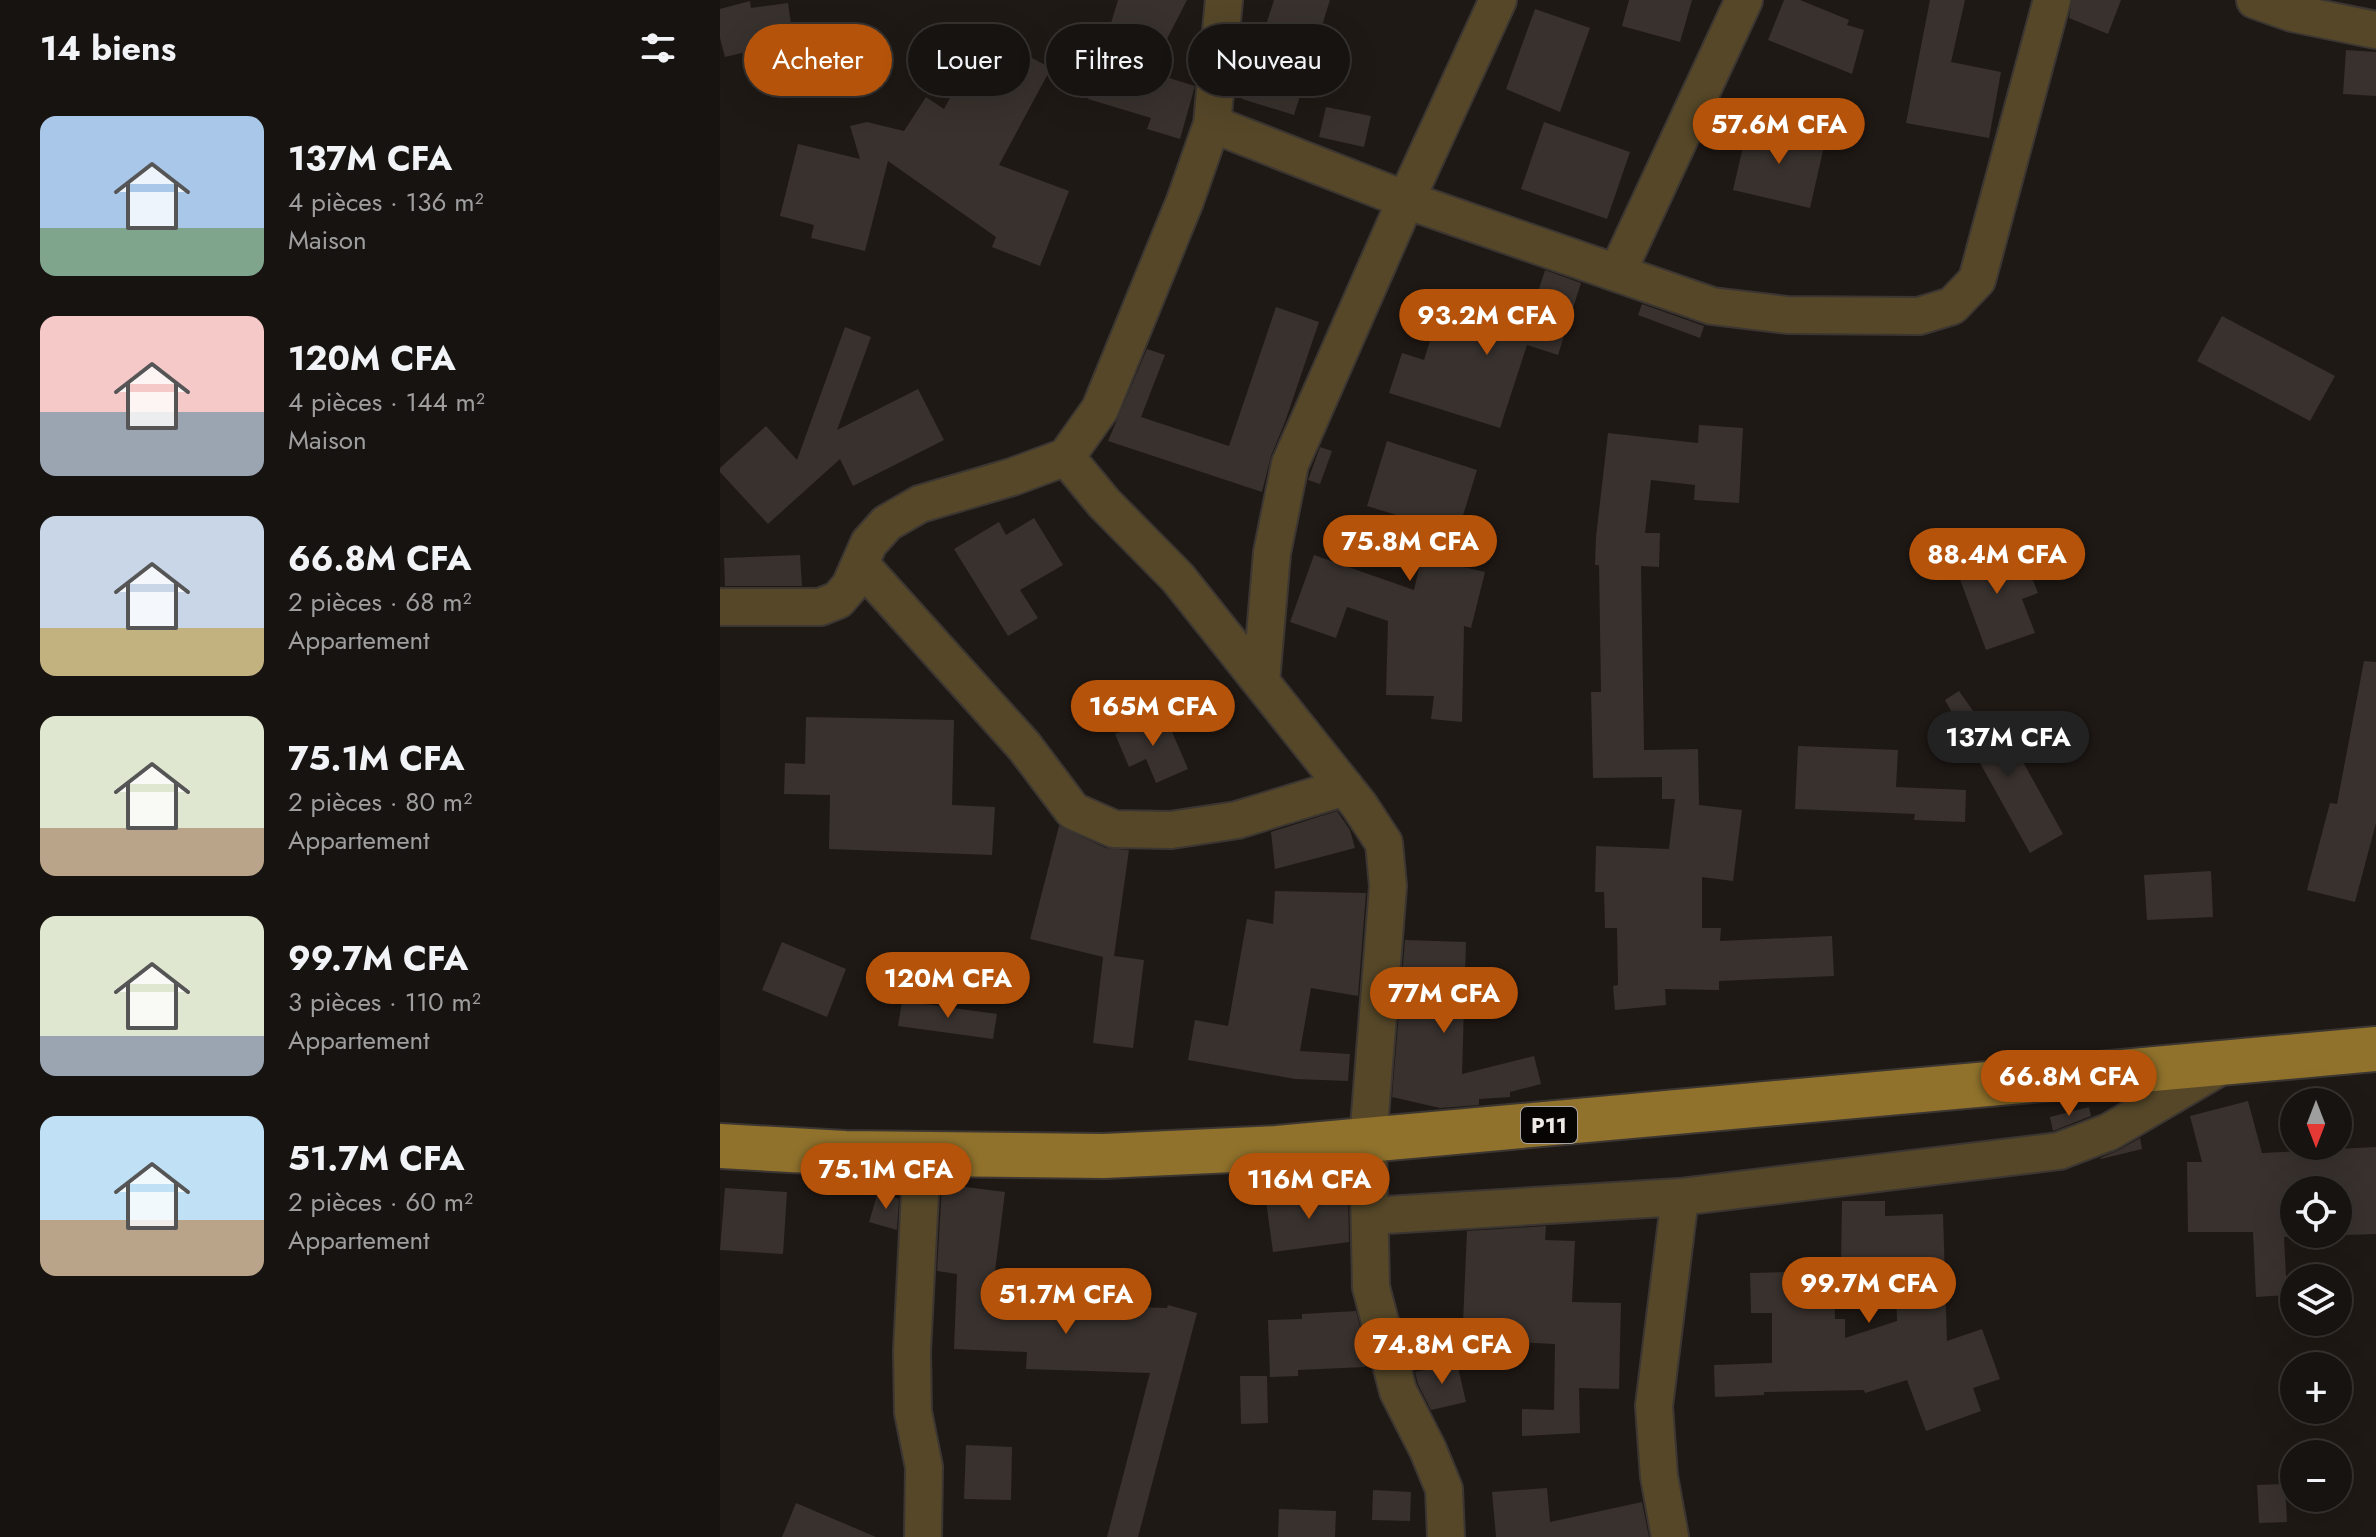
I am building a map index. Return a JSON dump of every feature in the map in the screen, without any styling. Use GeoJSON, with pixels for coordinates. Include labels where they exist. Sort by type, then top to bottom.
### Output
{"type":"FeatureCollection","features":[{"type":"Feature","properties":{"kind":"main road","name":"P11"},"geometry":{"type":"LineString","coordinates":[[720,1146],[845,1153],[1104,1156],[1277,1148],[2376,1049]]}},
{"type":"Feature","properties":{"kind":"street"},"geometry":{"type":"LineString","coordinates":[[720,607],[820,607],[838,600],[850,586],[869,543],[887,523],[920,504],[1012,477],[1066,457],[1100,409],[1185,201],[1212,124],[1224,0]]}},
{"type":"Feature","properties":{"kind":"street"},"geometry":{"type":"LineString","coordinates":[[1261,682],[1272,553],[1290,464],[1498,0]]}},
{"type":"Feature","properties":{"kind":"street"},"geometry":{"type":"LineString","coordinates":[[1617,273],[1744,0]]}},
{"type":"Feature","properties":{"kind":"street"},"geometry":{"type":"LineString","coordinates":[[1212,124],[1406,200],[1712,306],[1787,315],[1919,316],[1952,306],[1977,280],[2052,0]]}},
{"type":"Feature","properties":{"kind":"street"},"geometry":{"type":"LineString","coordinates":[[2255,0],[2292,13],[2376,30]]}},
{"type":"Feature","properties":{"kind":"street"},"geometry":{"type":"LineString","coordinates":[[1066,457],[1104,503],[1178,578],[1345,787],[1384,843],[1388,886],[1368,1141],[1371,1287],[1398,1391],[1444,1489],[1446,1537]]}},
{"type":"Feature","properties":{"kind":"street"},"geometry":{"type":"LineString","coordinates":[[860,564],[1024,746],[1073,811],[1114,829],[1171,830],[1237,820],[1345,787]]}},
{"type":"Feature","properties":{"kind":"street"},"geometry":{"type":"LineString","coordinates":[[1370,1216],[1680,1197],[2059,1151],[2109,1132],[2227,1063]]}},
{"type":"Feature","properties":{"kind":"street"},"geometry":{"type":"LineString","coordinates":[[922,1154],[912,1351],[913,1412],[924,1467],[923,1537]]}},
{"type":"Feature","properties":{"kind":"street"},"geometry":{"type":"LineString","coordinates":[[1670,1537],[1659,1476],[1654,1406],[1680,1197]]}},
{"type":"Feature","properties":{"kind":"building"},"geometry":{"type":"Polygon","coordinates":[[[1118,0],[1187,0],[1172,29],[1172,24],[1111,24],[1118,0]]]}},
{"type":"Feature","properties":{"kind":"building"},"geometry":{"type":"Polygon","coordinates":[[[1274,0],[1330,0],[1322,24],[1266,24],[1274,0]]]}},
{"type":"Feature","properties":{"kind":"building"},"geometry":{"type":"Polygon","coordinates":[[[1629,0],[1692,0],[1680,42],[1622,26],[1629,0]]]}},
{"type":"Feature","properties":{"kind":"building"},"geometry":{"type":"Polygon","coordinates":[[[1784,0],[1800,0],[1849,20],[1847,25],[1864,30],[1852,74],[1768,40],[1784,0]]]}},
{"type":"Feature","properties":{"kind":"building"},"geometry":{"type":"Polygon","coordinates":[[[1930,0],[1965,0],[1951,62],[2001,72],[1989,138],[1906,123],[1930,0]]]}},
{"type":"Feature","properties":{"kind":"building"},"geometry":{"type":"Polygon","coordinates":[[[2072,0],[2121,0],[2108,34],[2069,18],[2072,0]]]}},
{"type":"Feature","properties":{"kind":"building"},"geometry":{"type":"Polygon","coordinates":[[[750,1],[751,8],[788,3],[791,24],[744,24],[744,52],[725,57],[720,38],[720,9],[750,1]]]}},
{"type":"Feature","properties":{"kind":"building"},"geometry":{"type":"Polygon","coordinates":[[[1535,9],[1590,28],[1560,112],[1506,89],[1535,9]]]}},
{"type":"Feature","properties":{"kind":"building"},"geometry":{"type":"Polygon","coordinates":[[[2346,50],[2376,52],[2376,96],[2343,94],[2346,50]]]}},
{"type":"Feature","properties":{"kind":"building"},"geometry":{"type":"Polygon","coordinates":[[[1030,57],[1046,65],[1046,77],[999,165],[1069,191],[1040,266],[992,247],[996,237],[888,161],[865,251],[811,238],[814,225],[780,216],[798,144],[860,159],[850,126],[867,122],[904,131],[926,97],[944,109],[951,96],[1030,96],[1030,57]]]}},
{"type":"Feature","properties":{"kind":"building"},"geometry":{"type":"Polygon","coordinates":[[[1172,79],[1188,84],[1188,96],[1192,96],[1180,139],[1147,129],[1151,118],[1088,99],[1089,96],[1172,96],[1172,79]]]}},
{"type":"Feature","properties":{"kind":"building"},"geometry":{"type":"Polygon","coordinates":[[[1243,96],[1300,96],[1294,115],[1242,99],[1243,96]]]}},
{"type":"Feature","properties":{"kind":"building"},"geometry":{"type":"Polygon","coordinates":[[[1326,107],[1371,116],[1364,147],[1319,137],[1326,107]]]}},
{"type":"Feature","properties":{"kind":"building"},"geometry":{"type":"Polygon","coordinates":[[[1544,122],[1630,152],[1607,219],[1521,189],[1544,122]]]}},
{"type":"Feature","properties":{"kind":"building"},"geometry":{"type":"Polygon","coordinates":[[[1748,125],[1825,142],[1810,208],[1733,190],[1748,125]]]}},
{"type":"Feature","properties":{"kind":"building"},"geometry":{"type":"Polygon","coordinates":[[[1545,270],[1581,283],[1558,355],[1527,345],[1500,428],[1389,393],[1402,353],[1424,360],[1434,328],[1471,340],[1473,315],[1530,317],[1545,270]]]}},
{"type":"Feature","properties":{"kind":"building"},"geometry":{"type":"Polygon","coordinates":[[[1642,304],[1704,326],[1700,338],[1638,315],[1642,304]]]}},
{"type":"Feature","properties":{"kind":"building"},"geometry":{"type":"Polygon","coordinates":[[[1276,307],[1319,322],[1271,456],[1262,492],[1108,441],[1147,349],[1165,355],[1141,417],[1229,446],[1276,307]]]}},
{"type":"Feature","properties":{"kind":"building"},"geometry":{"type":"Polygon","coordinates":[[[2222,316],[2335,376],[2310,421],[2197,361],[2222,316]]]}},
{"type":"Feature","properties":{"kind":"building"},"geometry":{"type":"Polygon","coordinates":[[[845,327],[871,337],[837,430],[918,389],[944,440],[853,486],[840,459],[768,524],[720,472],[720,468],[766,426],[797,460],[845,327]]]}},
{"type":"Feature","properties":{"kind":"building"},"geometry":{"type":"Polygon","coordinates":[[[1699,425],[1743,428],[1739,503],[1694,500],[1695,485],[1651,480],[1645,533],[1660,533],[1659,567],[1641,566],[1644,750],[1698,749],[1699,805],[1742,810],[1733,881],[1702,877],[1702,928],[1721,928],[1720,941],[1832,936],[1834,976],[1719,981],[1719,990],[1665,989],[1666,1005],[1615,1010],[1613,986],[1618,985],[1617,928],[1605,928],[1604,892],[1595,892],[1596,846],[1669,849],[1675,799],[1662,799],[1662,777],[1593,778],[1591,692],[1601,692],[1596,537],[1608,433],[1698,443],[1699,425]]]}},
{"type":"Feature","properties":{"kind":"building"},"geometry":{"type":"Polygon","coordinates":[[[1387,441],[1477,470],[1456,538],[1465,540],[1459,566],[1485,572],[1471,628],[1464,626],[1462,722],[1431,719],[1434,696],[1386,695],[1388,621],[1347,607],[1336,638],[1290,622],[1314,555],[1414,590],[1429,525],[1367,506],[1387,441]]]}},
{"type":"Feature","properties":{"kind":"building"},"geometry":{"type":"Polygon","coordinates":[[[1320,447],[1332,451],[1320,484],[1308,480],[1320,447]]]}},
{"type":"Feature","properties":{"kind":"building"},"geometry":{"type":"Polygon","coordinates":[[[1034,518],[1063,565],[1020,590],[1038,618],[1008,636],[954,549],[999,522],[1006,535],[1034,518]]]}},
{"type":"Feature","properties":{"kind":"building"},"geometry":{"type":"Polygon","coordinates":[[[2006,544],[2017,573],[2028,568],[2038,593],[2022,599],[2035,633],[1986,650],[1954,563],[2006,544]]]}},
{"type":"Feature","properties":{"kind":"building"},"geometry":{"type":"Polygon","coordinates":[[[800,555],[802,586],[725,586],[724,558],[800,555]]]}},
{"type":"Feature","properties":{"kind":"building"},"geometry":{"type":"Polygon","coordinates":[[[2364,661],[2376,662],[2376,823],[2355,902],[2307,890],[2330,803],[2337,804],[2364,661]]]}},
{"type":"Feature","properties":{"kind":"building"},"geometry":{"type":"Polygon","coordinates":[[[1959,691],[2000,749],[2012,742],[2063,834],[2030,853],[1945,700],[1959,691]]]}},
{"type":"Feature","properties":{"kind":"building"},"geometry":{"type":"Polygon","coordinates":[[[1164,713],[1188,769],[1156,783],[1146,759],[1129,767],[1115,734],[1164,713]]]}},
{"type":"Feature","properties":{"kind":"building"},"geometry":{"type":"Polygon","coordinates":[[[806,717],[954,720],[952,805],[995,807],[992,855],[829,849],[830,795],[784,794],[785,763],[805,764],[806,717]]]}},
{"type":"Feature","properties":{"kind":"building"},"geometry":{"type":"Polygon","coordinates":[[[1798,746],[1898,750],[1896,787],[1966,790],[1965,822],[1914,820],[1915,814],[1795,809],[1798,746]]]}},
{"type":"Feature","properties":{"kind":"building"},"geometry":{"type":"Polygon","coordinates":[[[1337,811],[1350,830],[1355,848],[1275,869],[1271,832],[1337,811]]]}},
{"type":"Feature","properties":{"kind":"building"},"geometry":{"type":"Polygon","coordinates":[[[1059,826],[1106,848],[1129,850],[1114,956],[1144,960],[1133,1048],[1093,1043],[1103,957],[1030,939],[1059,826]]]}},
{"type":"Feature","properties":{"kind":"building"},"geometry":{"type":"Polygon","coordinates":[[[2211,871],[2213,917],[2147,920],[2144,875],[2211,871]]]}},
{"type":"Feature","properties":{"kind":"building"},"geometry":{"type":"Polygon","coordinates":[[[1275,891],[1366,893],[1358,996],[1311,988],[1300,1051],[1350,1054],[1348,1081],[1295,1079],[1188,1060],[1195,1020],[1228,1026],[1247,919],[1273,924],[1275,891]]]}},
{"type":"Feature","properties":{"kind":"building"},"geometry":{"type":"Polygon","coordinates":[[[1405,940],[1466,942],[1462,1074],[1534,1056],[1541,1084],[1510,1092],[1510,1097],[1479,1099],[1479,1105],[1440,1108],[1392,1097],[1405,940]]]}},
{"type":"Feature","properties":{"kind":"building"},"geometry":{"type":"Polygon","coordinates":[[[782,942],[846,969],[827,1017],[762,990],[782,942]]]}},
{"type":"Feature","properties":{"kind":"building"},"geometry":{"type":"Polygon","coordinates":[[[902,1001],[997,1014],[993,1039],[898,1026],[902,1001]]]}},
{"type":"Feature","properties":{"kind":"building"},"geometry":{"type":"Polygon","coordinates":[[[2248,1101],[2262,1153],[2280,1152],[2280,1160],[2352,1160],[2352,1148],[2376,1147],[2376,1234],[2352,1235],[2352,1176],[2280,1176],[2280,1248],[2285,1248],[2285,1264],[2280,1264],[2280,1295],[2256,1297],[2253,1232],[2188,1232],[2187,1162],[2202,1162],[2190,1116],[2248,1101]]]}},
{"type":"Feature","properties":{"kind":"building"},"geometry":{"type":"Polygon","coordinates":[[[2089,1107],[2091,1116],[2053,1131],[2050,1117],[2089,1107]]]}},
{"type":"Feature","properties":{"kind":"building"},"geometry":{"type":"Polygon","coordinates":[[[2140,1138],[2142,1149],[2100,1158],[2119,1150],[2140,1138]]]}},
{"type":"Feature","properties":{"kind":"building"},"geometry":{"type":"Polygon","coordinates":[[[942,1184],[1005,1192],[991,1303],[1167,1308],[1168,1305],[1197,1313],[1138,1537],[1107,1537],[1150,1373],[1026,1369],[1027,1352],[954,1349],[957,1274],[937,1271],[942,1184]]]}},
{"type":"Feature","properties":{"kind":"building"},"geometry":{"type":"Polygon","coordinates":[[[725,1188],[787,1192],[783,1254],[720,1250],[725,1188]]]}},
{"type":"Feature","properties":{"kind":"building"},"geometry":{"type":"Polygon","coordinates":[[[878,1192],[899,1199],[897,1230],[869,1222],[878,1192]]]}},
{"type":"Feature","properties":{"kind":"building"},"geometry":{"type":"Polygon","coordinates":[[[1331,1192],[1348,1195],[1349,1242],[1273,1252],[1266,1201],[1331,1192]]]}},
{"type":"Feature","properties":{"kind":"building"},"geometry":{"type":"Polygon","coordinates":[[[1842,1201],[1885,1201],[1885,1216],[1943,1214],[1947,1341],[1982,1329],[2000,1379],[1973,1388],[1981,1411],[1926,1431],[1907,1380],[1865,1393],[1864,1390],[1764,1392],[1764,1395],[1715,1397],[1714,1365],[1772,1363],[1772,1313],[1751,1313],[1750,1273],[1834,1271],[1835,1319],[1845,1319],[1845,1338],[1897,1321],[1895,1265],[1841,1264],[1842,1201]]]}},
{"type":"Feature","properties":{"kind":"building"},"geometry":{"type":"Polygon","coordinates":[[[1546,1226],[1545,1240],[1575,1241],[1572,1302],[1621,1303],[1619,1389],[1579,1388],[1580,1433],[1522,1436],[1522,1409],[1554,1410],[1555,1344],[1513,1342],[1513,1325],[1463,1323],[1467,1231],[1546,1226]]]}},
{"type":"Feature","properties":{"kind":"building"},"geometry":{"type":"Polygon","coordinates":[[[1356,1311],[1364,1342],[1365,1367],[1298,1370],[1298,1376],[1270,1377],[1268,1320],[1302,1319],[1302,1314],[1356,1311]]]}},
{"type":"Feature","properties":{"kind":"building"},"geometry":{"type":"Polygon","coordinates":[[[1457,1363],[1466,1402],[1431,1410],[1415,1372],[1457,1363]]]}},
{"type":"Feature","properties":{"kind":"building"},"geometry":{"type":"Polygon","coordinates":[[[1240,1376],[1267,1376],[1268,1423],[1241,1424],[1240,1376]]]}},
{"type":"Feature","properties":{"kind":"building"},"geometry":{"type":"Polygon","coordinates":[[[966,1445],[1012,1447],[1011,1500],[964,1499],[966,1445]]]}},
{"type":"Feature","properties":{"kind":"building"},"geometry":{"type":"Polygon","coordinates":[[[2280,1484],[2280,1512],[2286,1512],[2287,1522],[2259,1523],[2257,1485],[2280,1484]]]}},
{"type":"Feature","properties":{"kind":"building"},"geometry":{"type":"Polygon","coordinates":[[[1547,1488],[1550,1522],[1642,1502],[1649,1537],[1496,1537],[1492,1492],[1547,1488]]]}},
{"type":"Feature","properties":{"kind":"building"},"geometry":{"type":"Polygon","coordinates":[[[1373,1490],[1411,1492],[1410,1521],[1372,1520],[1373,1490]]]}},
{"type":"Feature","properties":{"kind":"building"},"geometry":{"type":"Polygon","coordinates":[[[796,1503],[876,1537],[782,1537],[796,1503]]]}},
{"type":"Feature","properties":{"kind":"building"},"geometry":{"type":"Polygon","coordinates":[[[1279,1509],[1336,1511],[1335,1537],[1278,1537],[1279,1509]]]}}]}
